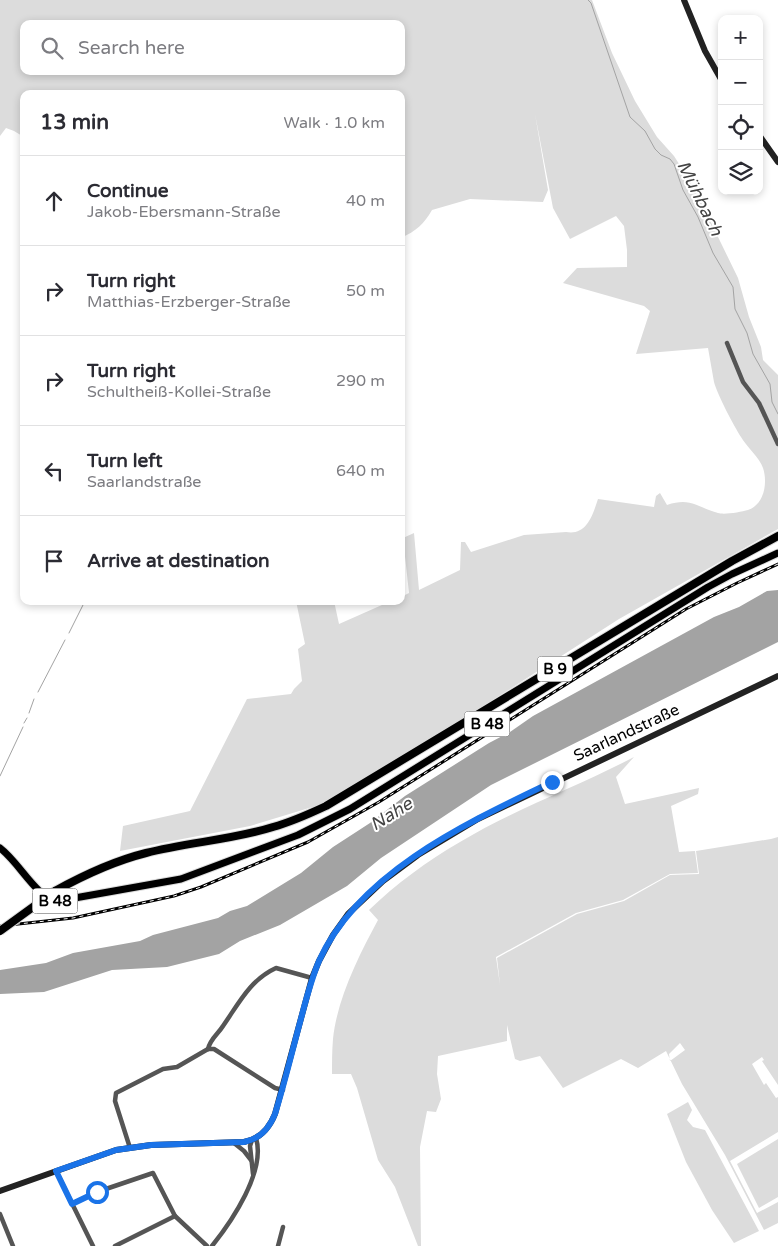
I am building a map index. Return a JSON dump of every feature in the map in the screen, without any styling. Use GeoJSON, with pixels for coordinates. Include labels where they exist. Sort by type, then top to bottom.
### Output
{"type":"FeatureCollection","features":[{"type":"Feature","properties":{"kind":"highway","name":"B 9"},"geometry":{"type":"LineString","coordinates":[[0,931],[55,891],[86,874],[132,857],[164,849],[272,828],[326,806],[725,565],[778,536]]}},
{"type":"Feature","properties":{"kind":"main road"},"geometry":{"type":"LineString","coordinates":[[684,0],[705,51],[718,74]]}},
{"type":"Feature","properties":{"kind":"main road"},"geometry":{"type":"LineString","coordinates":[[763,141],[778,162]]}},
{"type":"Feature","properties":{"kind":"main road","name":"B 48"},"geometry":{"type":"LineString","coordinates":[[0,848],[18,865],[46,898],[58,901],[181,879],[298,835],[350,809],[708,587],[732,574],[777,556]]}},
{"type":"Feature","properties":{"kind":"main road","name":"Saarlandstraße"},"geometry":{"type":"LineString","coordinates":[[254,1139],[268,1128],[272,1121],[283,1090],[312,978],[325,949],[348,914],[383,882],[418,855],[478,818],[778,676]]}},
{"type":"Feature","properties":{"kind":"main road"},"geometry":{"type":"LineString","coordinates":[[0,1191],[116,1150],[151,1145],[234,1142],[254,1139]]}},
{"type":"Feature","properties":{"kind":"street"},"geometry":{"type":"LineString","coordinates":[[727,343],[743,382],[759,404],[778,444]]}},
{"type":"Feature","properties":{"kind":"street"},"geometry":{"type":"LineString","coordinates":[[208,1049],[209,1043],[223,1028],[238,1002],[264,974],[276,968],[312,978]]}},
{"type":"Feature","properties":{"kind":"street"},"geometry":{"type":"LineString","coordinates":[[130,1148],[114,1101],[115,1095],[121,1090],[163,1069],[177,1067],[208,1049],[214,1049],[275,1088],[283,1090]]}},
{"type":"Feature","properties":{"kind":"street"},"geometry":{"type":"LineString","coordinates":[[253,1175],[250,1146],[254,1139]]}},
{"type":"Feature","properties":{"kind":"street"},"geometry":{"type":"LineString","coordinates":[[212,1246],[237,1212],[253,1175],[258,1160],[254,1139]]}},
{"type":"Feature","properties":{"kind":"street"},"geometry":{"type":"LineString","coordinates":[[234,1142],[252,1161]]}},
{"type":"Feature","properties":{"kind":"street"},"geometry":{"type":"LineString","coordinates":[[56,1171],[93,1246]]}},
{"type":"Feature","properties":{"kind":"street"},"geometry":{"type":"LineString","coordinates":[[72,1204],[97,1192],[153,1173],[175,1216],[207,1246]]}},
{"type":"Feature","properties":{"kind":"street"},"geometry":{"type":"LineString","coordinates":[[0,1214],[13,1246]]}},
{"type":"Feature","properties":{"kind":"street"},"geometry":{"type":"LineString","coordinates":[[115,1246],[175,1216]]}},
{"type":"Feature","properties":{"kind":"street"},"geometry":{"type":"LineString","coordinates":[[278,1246],[283,1227]]}},
{"type":"Feature","properties":{"kind":"street"},"geometry":{"type":"LineString","coordinates":[[0,1233],[6,1230]]}},
{"type":"Feature","properties":{"kind":"shaded area"},"geometry":{"type":"Polygon","coordinates":[[[0,0],[592,0],[612,53],[635,101],[657,137],[674,156],[701,202],[738,278],[749,317],[761,347],[763,360],[778,375],[778,529],[619,619],[460,721],[319,805],[250,826],[120,851],[123,826],[190,811],[247,699],[291,694],[302,681],[298,649],[305,644],[297,605],[335,605],[339,624],[382,605],[405,605],[405,595],[409,593],[405,537],[414,533],[419,590],[460,570],[461,542],[465,542],[471,552],[524,535],[579,531],[588,523],[598,499],[654,507],[656,496],[660,493],[667,505],[688,502],[721,514],[745,511],[758,503],[765,487],[765,480],[761,464],[741,437],[719,394],[714,382],[708,348],[636,354],[650,311],[644,306],[563,283],[577,268],[627,267],[624,226],[616,216],[570,239],[553,208],[535,114],[548,190],[543,202],[470,199],[432,210],[419,227],[405,236],[405,90],[20,90],[20,135],[6,128],[0,136],[0,0]]]}},
{"type":"Feature","properties":{"kind":"shaded area"},"geometry":{"type":"Polygon","coordinates":[[[634,757],[616,777],[625,804],[699,788],[698,794],[671,806],[679,852],[695,851],[698,873],[670,874],[623,900],[576,913],[496,957],[500,985],[497,958],[577,914],[624,901],[670,875],[699,874],[696,851],[778,837],[778,1085],[762,1061],[764,1060],[762,1057],[752,1064],[764,1085],[766,1083],[776,1098],[778,1097],[778,1132],[730,1161],[757,1213],[778,1202],[778,1223],[764,1230],[725,1155],[682,1084],[671,1061],[685,1050],[680,1043],[669,1054],[670,1059],[666,1051],[638,1068],[621,1059],[563,1088],[540,1056],[520,1061],[515,1059],[507,1025],[507,1041],[438,1056],[437,1074],[441,1099],[436,1112],[427,1111],[420,1147],[421,1246],[418,1246],[395,1187],[378,1160],[357,1088],[351,1074],[332,1074],[333,1039],[339,1008],[356,962],[378,920],[369,910],[412,873],[460,842],[502,819],[634,757]]]}},
{"type":"Feature","properties":{"kind":"shaded area"},"geometry":{"type":"Polygon","coordinates":[[[688,1102],[692,1110],[687,1120],[693,1127],[705,1130],[759,1231],[734,1243],[712,1210],[686,1162],[667,1114],[688,1102]]]}},
{"type":"Feature","properties":{"kind":"shaded area"},"geometry":{"type":"Polygon","coordinates":[[[778,1139],[778,1197],[759,1208],[737,1164],[778,1139]]]}},
{"type":"Feature","properties":{"kind":"water","name":"Nahe"},"geometry":{"type":"Polygon","coordinates":[[[778,590],[778,642],[491,785],[381,858],[347,886],[280,925],[240,941],[219,954],[167,967],[112,970],[44,992],[0,994],[0,970],[46,963],[73,953],[140,941],[153,935],[218,918],[230,911],[247,906],[301,873],[333,847],[370,823],[405,796],[533,716],[714,617],[739,607],[767,591],[778,590]]]}},
{"type":"Feature","properties":{"kind":"waterway","name":"Mühbach"},"geometry":{"type":"LineString","coordinates":[[588,0],[591,3],[630,117],[645,131],[655,149],[674,164],[683,190],[698,217],[713,253],[733,287],[735,309],[747,333],[753,354],[770,384],[772,402],[778,414]]}},
{"type":"Feature","properties":{"kind":"waterway"},"geometry":{"type":"LineString","coordinates":[[69,633],[83,605]]}},
{"type":"Feature","properties":{"kind":"waterway"},"geometry":{"type":"LineString","coordinates":[[38,692],[65,640]]}},
{"type":"Feature","properties":{"kind":"waterway"},"geometry":{"type":"LineString","coordinates":[[29,713],[34,699]]}},
{"type":"Feature","properties":{"kind":"waterway"},"geometry":{"type":"LineString","coordinates":[[24,723],[27,718]]}},
{"type":"Feature","properties":{"kind":"waterway"},"geometry":{"type":"LineString","coordinates":[[0,776],[23,727]]}},
{"type":"Feature","properties":{"kind":"railway"},"geometry":{"type":"LineString","coordinates":[[0,926],[73,918],[174,896],[201,887],[308,842],[379,802],[686,609],[778,564]]}},
{"type":"Feature","properties":{"kind":"route"},"geometry":{"type":"LineString","coordinates":[[97,1192],[72,1204],[56,1171],[116,1150],[151,1145],[244,1142],[264,1133],[275,1114],[283,1090],[312,978],[325,949],[348,914],[367,895],[418,855],[478,818],[552,782]]}}]}
